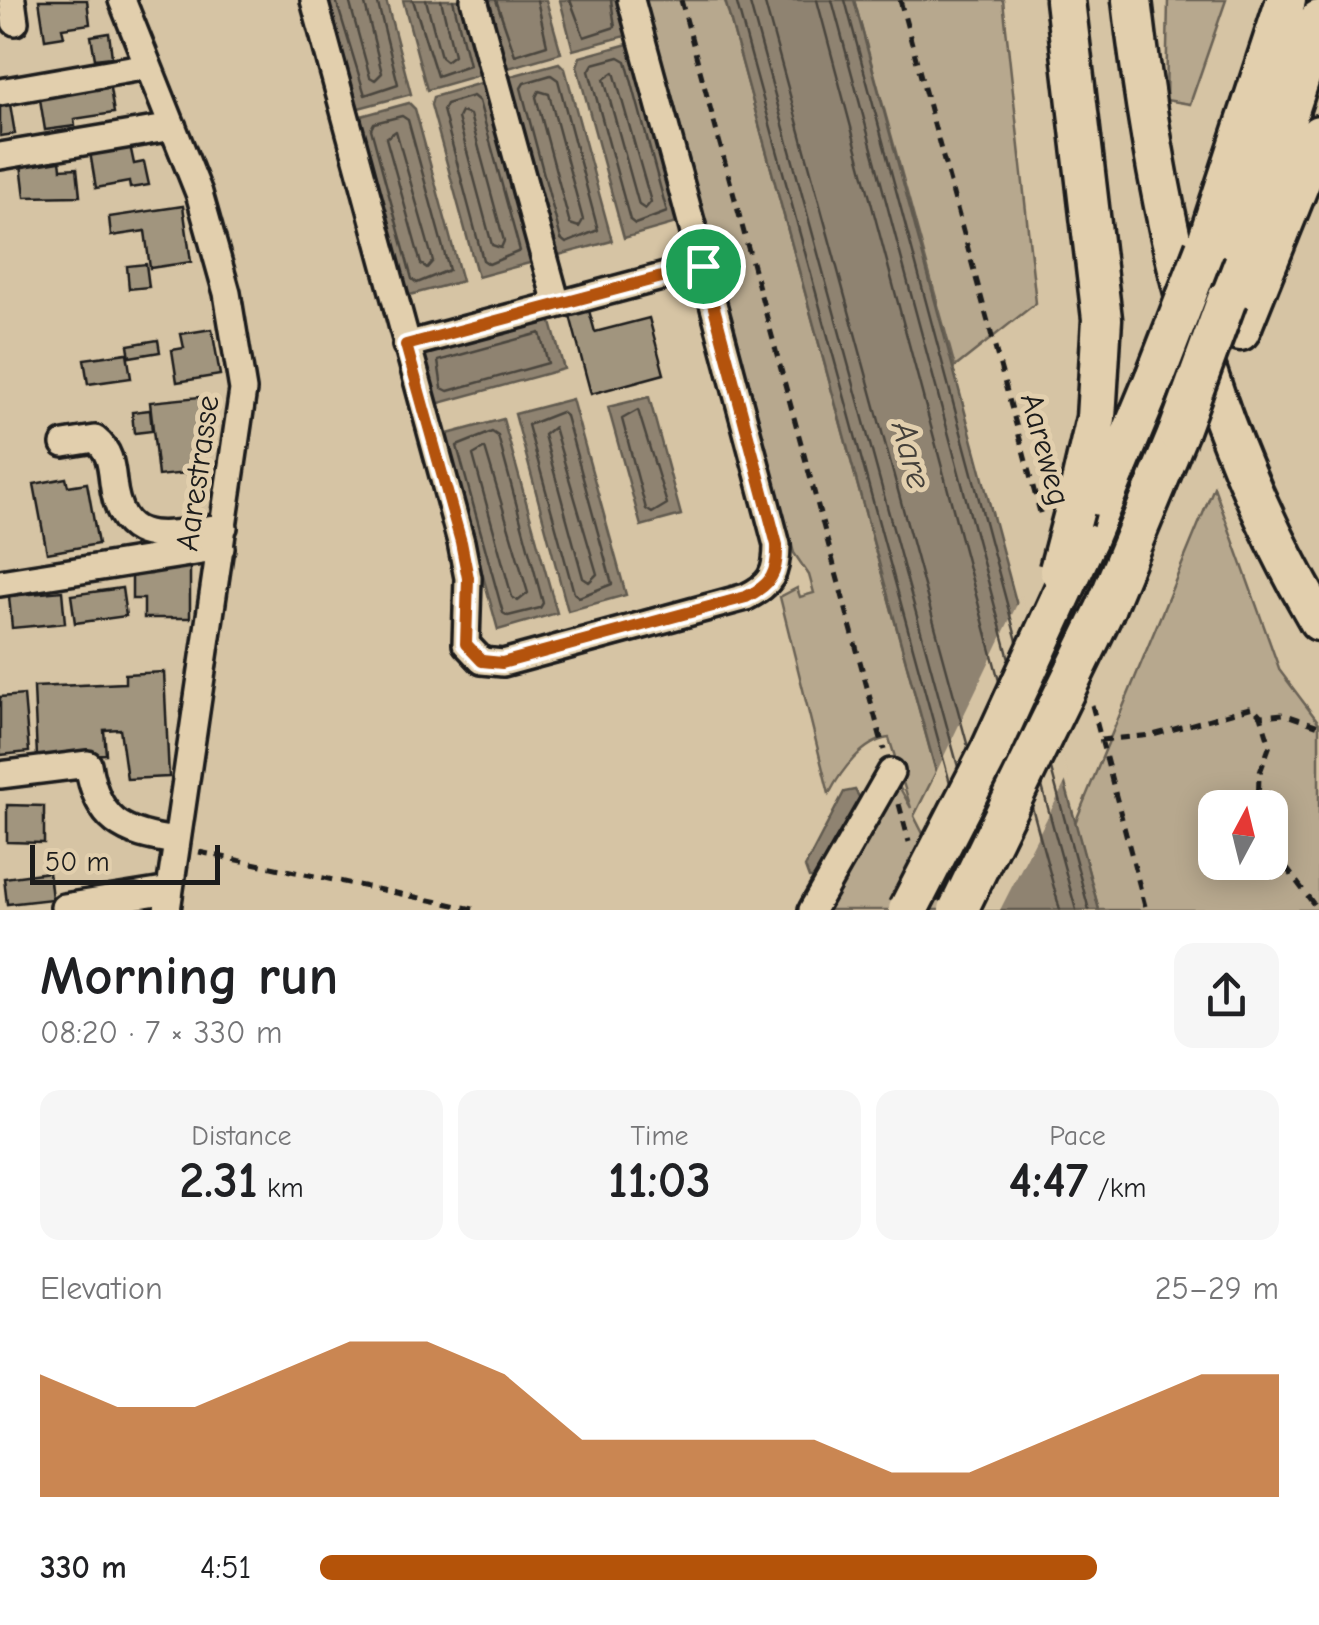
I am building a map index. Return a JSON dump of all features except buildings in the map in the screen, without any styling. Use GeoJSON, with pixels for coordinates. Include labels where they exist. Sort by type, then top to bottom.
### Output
{"type":"FeatureCollection","features":[{"type":"Feature","properties":{"kind":"highway"},"geometry":{"type":"LineString","coordinates":[[1065,0],[1102,319],[1096,418],[1080,526]]}},
{"type":"Feature","properties":{"kind":"highway"},"geometry":{"type":"LineString","coordinates":[[1132,0],[1155,175],[1193,339],[1240,464],[1289,570],[1319,621]]}},
{"type":"Feature","properties":{"kind":"highway"},"geometry":{"type":"LineString","coordinates":[[1139,58],[1142,0]]}},
{"type":"Feature","properties":{"kind":"highway"},"geometry":{"type":"LineString","coordinates":[[908,910],[1034,659],[1080,526],[1155,376],[1205,248],[1286,0]]}},
{"type":"Feature","properties":{"kind":"highway"},"geometry":{"type":"LineString","coordinates":[[1234,315],[1319,20]]}},
{"type":"Feature","properties":{"kind":"highway"},"geometry":{"type":"LineString","coordinates":[[958,910],[1104,608],[1178,433],[1319,135]]}},
{"type":"Feature","properties":{"kind":"street","name":"Aarestrasse"},"geometry":{"type":"LineString","coordinates":[[122,0],[209,225],[238,349],[240,427],[169,900]]}},
{"type":"Feature","properties":{"kind":"street"},"geometry":{"type":"LineString","coordinates":[[314,0],[461,542],[468,578],[466,644],[482,661],[502,663],[746,597],[767,587],[778,567],[777,545],[631,0]]}},
{"type":"Feature","properties":{"kind":"street"},"geometry":{"type":"LineString","coordinates":[[474,0],[557,304]]}},
{"type":"Feature","properties":{"kind":"street"},"geometry":{"type":"LineString","coordinates":[[0,92],[148,66]]}},
{"type":"Feature","properties":{"kind":"street"},"geometry":{"type":"LineString","coordinates":[[0,156],[173,128]]}},
{"type":"Feature","properties":{"kind":"street"},"geometry":{"type":"LineString","coordinates":[[406,345],[703,266]]}},
{"type":"Feature","properties":{"kind":"street"},"geometry":{"type":"LineString","coordinates":[[64,444],[96,439],[105,447],[111,460],[118,510],[126,525],[140,533],[222,537]]}},
{"type":"Feature","properties":{"kind":"street"},"geometry":{"type":"LineString","coordinates":[[0,583],[222,537]]}},
{"type":"Feature","properties":{"kind":"street"},"geometry":{"type":"LineString","coordinates":[[0,774],[88,764],[93,796],[116,821],[141,836],[177,844]]}},
{"type":"Feature","properties":{"kind":"street"},"geometry":{"type":"LineString","coordinates":[[812,910],[890,772]]}},
{"type":"Feature","properties":{"kind":"street"},"geometry":{"type":"LineString","coordinates":[[64,907],[169,900]]}},
{"type":"Feature","properties":{"kind":"path"},"geometry":{"type":"LineString","coordinates":[[682,0],[881,736]]}},
{"type":"Feature","properties":{"kind":"path","name":"Aareweg"},"geometry":{"type":"LineString","coordinates":[[900,0],[1046,534]]}},
{"type":"Feature","properties":{"kind":"path"},"geometry":{"type":"LineString","coordinates":[[1091,702],[1146,910]]}},
{"type":"Feature","properties":{"kind":"path"},"geometry":{"type":"LineString","coordinates":[[1101,740],[1153,735],[1253,707],[1261,716],[1270,745],[1259,775],[1259,790]]}},
{"type":"Feature","properties":{"kind":"path"},"geometry":{"type":"LineString","coordinates":[[1261,716],[1283,714],[1319,726]]}},
{"type":"Feature","properties":{"kind":"path"},"geometry":{"type":"LineString","coordinates":[[177,844],[478,910]]}},
{"type":"Feature","properties":{"kind":"path"},"geometry":{"type":"LineString","coordinates":[[1288,870],[1318,910]]}},
{"type":"Feature","properties":{"kind":"shaded area"},"geometry":{"type":"Polygon","coordinates":[[[644,0],[725,0],[936,772],[914,816],[962,910],[812,910],[891,772],[911,808],[889,738],[862,751],[829,794],[780,597],[797,588],[800,597],[814,593],[809,575],[794,553],[644,0]]]}},
{"type":"Feature","properties":{"kind":"shaded area"},"geometry":{"type":"Polygon","coordinates":[[[854,0],[1003,0],[1036,303],[955,367],[854,0]]]}},
{"type":"Feature","properties":{"kind":"shaded area"},"geometry":{"type":"Polygon","coordinates":[[[1168,0],[1226,0],[1190,104],[1166,100],[1168,0]]]}},
{"type":"Feature","properties":{"kind":"shaded area"},"geometry":{"type":"Polygon","coordinates":[[[1214,487],[1280,671],[1319,723],[1319,910],[1099,910],[1075,823],[1214,487]]]}},
{"type":"Feature","properties":{"kind":"water"},"geometry":{"type":"Polygon","coordinates":[[[386,0],[411,94],[355,109],[326,3],[386,0]]]}},
{"type":"Feature","properties":{"kind":"water"},"geometry":{"type":"Polygon","coordinates":[[[403,0],[462,0],[483,74],[427,90],[403,0]]]}},
{"type":"Feature","properties":{"kind":"water"},"geometry":{"type":"Polygon","coordinates":[[[486,0],[546,0],[561,53],[505,69],[486,0]]]}},
{"type":"Feature","properties":{"kind":"water"},"geometry":{"type":"Polygon","coordinates":[[[560,0],[620,0],[629,35],[573,50],[560,0]]]}},
{"type":"Feature","properties":{"kind":"water","name":"Aare"},"geometry":{"type":"Polygon","coordinates":[[[725,0],[854,0],[1099,910],[974,910],[725,0]]]}},
{"type":"Feature","properties":{"kind":"water"},"geometry":{"type":"Polygon","coordinates":[[[628,44],[633,50],[680,222],[624,238],[577,66],[580,57],[628,44]]]}},
{"type":"Feature","properties":{"kind":"water"},"geometry":{"type":"Polygon","coordinates":[[[559,63],[565,69],[612,241],[555,256],[509,84],[511,76],[559,63]]]}},
{"type":"Feature","properties":{"kind":"water"},"geometry":{"type":"Polygon","coordinates":[[[481,83],[487,90],[533,262],[478,277],[431,105],[433,97],[481,83]]]}},
{"type":"Feature","properties":{"kind":"water"},"geometry":{"type":"Polygon","coordinates":[[[409,103],[415,109],[462,281],[406,296],[359,124],[361,116],[409,103]]]}},
{"type":"Feature","properties":{"kind":"water"},"geometry":{"type":"Polygon","coordinates":[[[550,319],[564,369],[436,404],[422,355],[550,319]]]}},
{"type":"Feature","properties":{"kind":"water"},"geometry":{"type":"Polygon","coordinates":[[[649,397],[681,515],[641,526],[608,407],[649,397]]]}},
{"type":"Feature","properties":{"kind":"water"},"geometry":{"type":"Polygon","coordinates":[[[572,399],[626,595],[568,611],[515,414],[572,399]]]}},
{"type":"Feature","properties":{"kind":"water"},"geometry":{"type":"Polygon","coordinates":[[[503,419],[557,613],[498,630],[444,435],[503,419]]]}},
{"type":"Feature","properties":{"kind":"water"},"geometry":{"type":"Polygon","coordinates":[[[855,790],[863,803],[824,877],[809,878],[805,867],[844,792],[855,790]]]}},
{"type":"Feature","properties":{"kind":"pier"},"geometry":{"type":"Polygon","coordinates":[[[1021,596],[1068,777],[1000,910],[969,910],[933,779],[1021,596]]]}},
{"type":"Feature","properties":{"kind":"route"},"geometry":{"type":"LineString","coordinates":[[703,266],[777,545],[778,567],[767,587],[746,597],[502,663],[482,661],[466,644],[463,625],[468,578],[461,542],[406,345],[703,266]]}}]}
